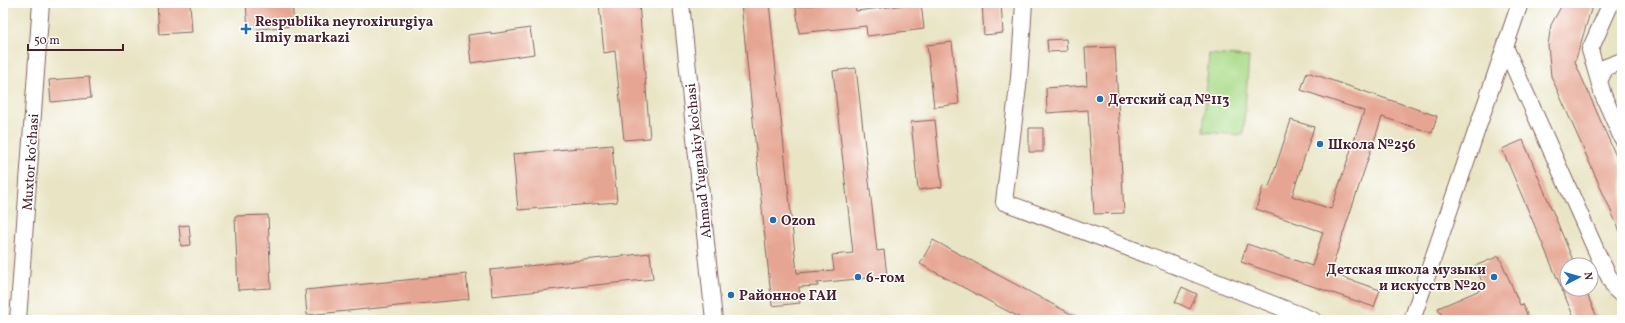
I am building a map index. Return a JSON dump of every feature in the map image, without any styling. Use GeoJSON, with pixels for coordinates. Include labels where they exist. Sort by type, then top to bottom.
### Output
{"type":"FeatureCollection","features":[{"type":"Feature","properties":{"kind":"street","name":"Muxtor koʻchasi"},"geometry":{"type":"LineString","coordinates":[[18,320],[41,3]]}},
{"type":"Feature","properties":{"kind":"street","name":"Ahmad Yugnakiy ko'chasi"},"geometry":{"type":"LineString","coordinates":[[681,3],[714,320]]}},
{"type":"Feature","properties":{"kind":"street"},"geometry":{"type":"LineString","coordinates":[[1024,3],[1019,78],[1004,202],[1148,255],[1312,320]]}},
{"type":"Feature","properties":{"kind":"street"},"geometry":{"type":"LineString","coordinates":[[1412,320],[1520,3]]}},
{"type":"Feature","properties":{"kind":"street"},"geometry":{"type":"LineString","coordinates":[[1611,3],[1590,50],[1603,95],[1622,138]]}},
{"type":"Feature","properties":{"kind":"street"},"geometry":{"type":"LineString","coordinates":[[1505,47],[1599,258],[1615,289],[1622,295]]}},
{"type":"Feature","properties":{"kind":"street"},"geometry":{"type":"LineString","coordinates":[[1599,80],[1606,67],[1622,61]]}},
{"type":"Feature","properties":{"kind":"green space"},"geometry":{"type":"Polygon","coordinates":[[[1209,54],[1249,57],[1243,135],[1203,132],[1209,54]]]}},
{"type":"Feature","properties":{"kind":"building"},"geometry":{"type":"Polygon","coordinates":[[[157,3],[190,3],[192,32],[159,34],[157,3]]]}},
{"type":"Feature","properties":{"kind":"building"},"geometry":{"type":"Polygon","coordinates":[[[246,3],[292,3],[294,26],[248,30],[246,3]]]}},
{"type":"Feature","properties":{"kind":"building"},"geometry":{"type":"Polygon","coordinates":[[[599,3],[639,3],[650,138],[624,140],[615,51],[604,53],[599,3]]]}},
{"type":"Feature","properties":{"kind":"building"},"geometry":{"type":"Polygon","coordinates":[[[741,3],[769,3],[797,273],[834,270],[832,255],[853,253],[833,71],[856,68],[877,251],[884,250],[887,276],[817,283],[818,286],[799,287],[800,303],[772,306],[741,3]]]}},
{"type":"Feature","properties":{"kind":"building"},"geometry":{"type":"Polygon","coordinates":[[[828,3],[855,3],[856,11],[921,3],[924,29],[867,36],[866,26],[799,33],[796,7],[828,3]]]}},
{"type":"Feature","properties":{"kind":"building"},"geometry":{"type":"Polygon","coordinates":[[[982,3],[1001,3],[1003,33],[984,35],[982,3]]]}},
{"type":"Feature","properties":{"kind":"building"},"geometry":{"type":"Polygon","coordinates":[[[1563,3],[1593,3],[1575,62],[1622,170],[1622,236],[1551,76],[1548,45],[1551,25],[1563,3]]]}},
{"type":"Feature","properties":{"kind":"building"},"geometry":{"type":"Polygon","coordinates":[[[530,28],[534,54],[471,63],[468,35],[491,32],[491,34],[530,28]]]}},
{"type":"Feature","properties":{"kind":"building"},"geometry":{"type":"Polygon","coordinates":[[[1066,39],[1067,51],[1048,52],[1047,40],[1066,39]]]}},
{"type":"Feature","properties":{"kind":"building"},"geometry":{"type":"Polygon","coordinates":[[[952,42],[959,104],[934,107],[927,45],[952,42]]]}},
{"type":"Feature","properties":{"kind":"building"},"geometry":{"type":"Polygon","coordinates":[[[1115,47],[1124,213],[1094,214],[1088,110],[1047,113],[1046,88],[1087,85],[1085,48],[1115,47]]]}},
{"type":"Feature","properties":{"kind":"building"},"geometry":{"type":"Polygon","coordinates":[[[1307,72],[1437,116],[1432,133],[1382,117],[1330,273],[1380,290],[1374,307],[1241,262],[1247,244],[1312,266],[1323,232],[1256,209],[1263,186],[1269,187],[1291,120],[1314,127],[1292,196],[1331,209],[1364,111],[1301,90],[1307,72]]]}},
{"type":"Feature","properties":{"kind":"building"},"geometry":{"type":"Polygon","coordinates":[[[89,77],[91,98],[51,102],[49,80],[89,77]]]}},
{"type":"Feature","properties":{"kind":"building"},"geometry":{"type":"Polygon","coordinates":[[[935,120],[942,187],[918,190],[911,122],[935,120]]]}},
{"type":"Feature","properties":{"kind":"building"},"geometry":{"type":"Polygon","coordinates":[[[1029,128],[1043,128],[1043,152],[1029,152],[1029,128]]]}},
{"type":"Feature","properties":{"kind":"building"},"geometry":{"type":"Polygon","coordinates":[[[1523,140],[1572,257],[1559,257],[1559,283],[1502,149],[1523,140]]]}},
{"type":"Feature","properties":{"kind":"building"},"geometry":{"type":"Polygon","coordinates":[[[612,145],[617,202],[518,210],[513,154],[612,145]]]}},
{"type":"Feature","properties":{"kind":"building"},"geometry":{"type":"Polygon","coordinates":[[[268,215],[271,288],[238,290],[235,216],[268,215]]]}},
{"type":"Feature","properties":{"kind":"building"},"geometry":{"type":"Polygon","coordinates":[[[189,225],[191,245],[181,246],[179,226],[189,225]]]}},
{"type":"Feature","properties":{"kind":"building"},"geometry":{"type":"Polygon","coordinates":[[[933,240],[1082,320],[1024,320],[920,264],[933,240]]]}},
{"type":"Feature","properties":{"kind":"building"},"geometry":{"type":"Polygon","coordinates":[[[650,253],[653,279],[492,296],[490,270],[650,253]]]}},
{"type":"Feature","properties":{"kind":"building","name":"Детская школа музыки и искусств №20"},"geometry":{"type":"Polygon","coordinates":[[[1499,256],[1520,305],[1523,304],[1529,320],[1444,320],[1438,308],[1485,288],[1475,266],[1499,256]]]}},
{"type":"Feature","properties":{"kind":"building"},"geometry":{"type":"Polygon","coordinates":[[[466,274],[469,299],[307,315],[305,290],[466,274]]]}},
{"type":"Feature","properties":{"kind":"building"},"geometry":{"type":"Polygon","coordinates":[[[1182,287],[1197,294],[1190,309],[1175,302],[1182,287]]]}},
{"type":"Feature","properties":{"kind":"building"},"geometry":{"type":"Polygon","coordinates":[[[1565,297],[1588,297],[1598,320],[1575,320],[1565,297]]]}},
{"type":"Feature","properties":{"kind":"place","name":"Respublika neyroxirurgiya ilmiy markazi"},"geometry":{"type":"Point","coordinates":[246,29]}},
{"type":"Feature","properties":{"kind":"place","name":"Детский сад №113"},"geometry":{"type":"Point","coordinates":[1100,99]}},
{"type":"Feature","properties":{"kind":"place","name":"Школа №256"},"geometry":{"type":"Point","coordinates":[1320,144]}},
{"type":"Feature","properties":{"kind":"place","name":"Ozon"},"geometry":{"type":"Point","coordinates":[773,220]}},
{"type":"Feature","properties":{"kind":"place","name":"6-гом"},"geometry":{"type":"Point","coordinates":[858,277]}},
{"type":"Feature","properties":{"kind":"place","name":"Детская школа музыки и искусств №20"},"geometry":{"type":"Point","coordinates":[1494,277]}},
{"type":"Feature","properties":{"kind":"place","name":"Районное ГАИ"},"geometry":{"type":"Point","coordinates":[731,295]}}]}
